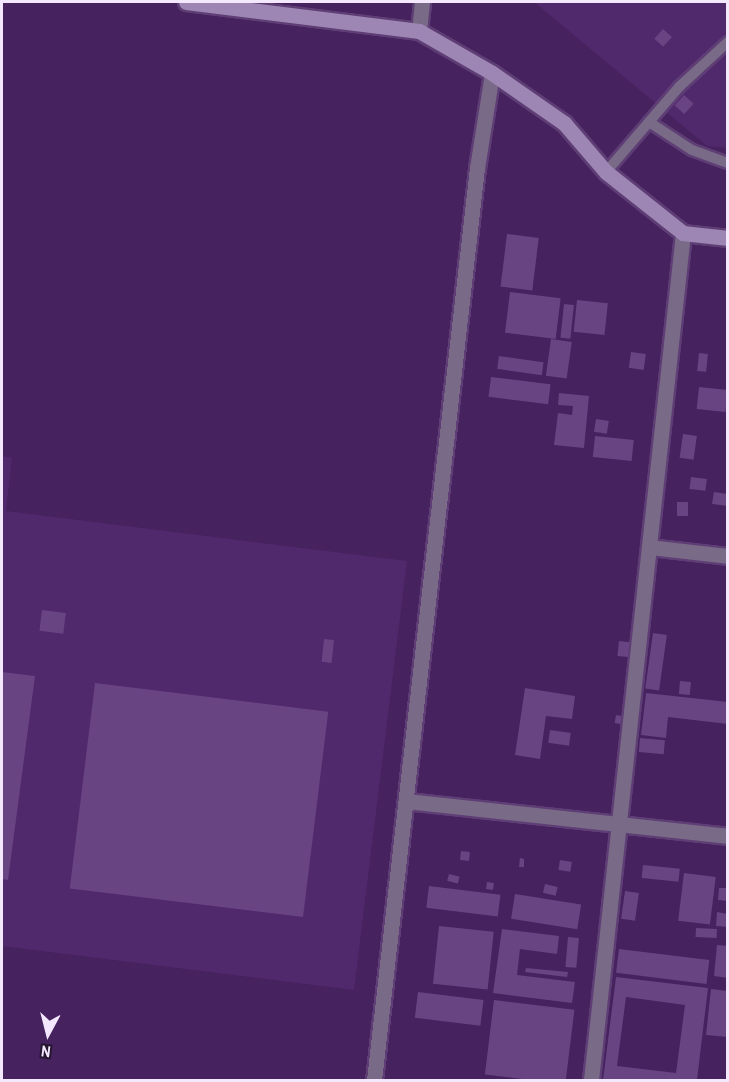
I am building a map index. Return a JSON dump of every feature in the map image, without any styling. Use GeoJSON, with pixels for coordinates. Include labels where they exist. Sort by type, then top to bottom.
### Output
{"type":"FeatureCollection","features":[{"type":"Feature","properties":{"kind":"street"},"geometry":{"type":"LineString","coordinates":[[186,2],[419,31],[492,73],[564,123],[606,172],[683,232],[728,238]]}},
{"type":"Feature","properties":{"kind":"street"},"geometry":{"type":"LineString","coordinates":[[419,31],[422,2]]}},
{"type":"Feature","properties":{"kind":"street"},"geometry":{"type":"LineString","coordinates":[[374,1080],[477,168],[492,73]]}},
{"type":"Feature","properties":{"kind":"street"},"geometry":{"type":"LineString","coordinates":[[591,1080],[683,232]]}},
{"type":"Feature","properties":{"kind":"street"},"geometry":{"type":"LineString","coordinates":[[649,547],[728,556]]}},
{"type":"Feature","properties":{"kind":"street"},"geometry":{"type":"LineString","coordinates":[[407,801],[728,836]]}},
{"type":"Feature","properties":{"kind":"lane"},"geometry":{"type":"LineString","coordinates":[[606,172],[679,87],[728,42]]}},
{"type":"Feature","properties":{"kind":"lane"},"geometry":{"type":"LineString","coordinates":[[649,122],[692,150],[728,163]]}},
{"type":"Feature","properties":{"kind":"shaded area"},"geometry":{"type":"Polygon","coordinates":[[[534,2],[727,2],[727,148],[707,146],[534,2]]]}},
{"type":"Feature","properties":{"kind":"shaded area"},"geometry":{"type":"Polygon","coordinates":[[[2,456],[12,458],[6,511],[407,561],[354,990],[2,946],[2,456]]]}},
{"type":"Feature","properties":{"kind":"building"},"geometry":{"type":"Polygon","coordinates":[[[663,29],[672,37],[663,47],[654,39],[663,29]]]}},
{"type":"Feature","properties":{"kind":"building"},"geometry":{"type":"Polygon","coordinates":[[[684,95],[694,104],[684,114],[675,105],[684,95]]]}},
{"type":"Feature","properties":{"kind":"building"},"geometry":{"type":"Polygon","coordinates":[[[507,234],[539,238],[532,291],[501,287],[507,234]]]}},
{"type":"Feature","properties":{"kind":"building"},"geometry":{"type":"Polygon","coordinates":[[[510,292],[561,298],[556,339],[505,333],[510,292]]]}},
{"type":"Feature","properties":{"kind":"building"},"geometry":{"type":"Polygon","coordinates":[[[577,300],[608,303],[604,335],[574,332],[577,300]]]}},
{"type":"Feature","properties":{"kind":"building"},"geometry":{"type":"Polygon","coordinates":[[[564,304],[574,305],[570,339],[560,338],[564,304]]]}},
{"type":"Feature","properties":{"kind":"building"},"geometry":{"type":"Polygon","coordinates":[[[551,339],[572,342],[567,379],[546,376],[551,339]]]}},
{"type":"Feature","properties":{"kind":"building"},"geometry":{"type":"Polygon","coordinates":[[[631,352],[646,354],[644,370],[629,368],[631,352]]]}},
{"type":"Feature","properties":{"kind":"building"},"geometry":{"type":"Polygon","coordinates":[[[699,353],[708,354],[706,372],[697,371],[699,353]]]}},
{"type":"Feature","properties":{"kind":"building"},"geometry":{"type":"Polygon","coordinates":[[[499,356],[544,362],[542,375],[497,369],[499,356]]]}},
{"type":"Feature","properties":{"kind":"building"},"geometry":{"type":"Polygon","coordinates":[[[491,377],[551,384],[548,404],[489,397],[491,377]]]}},
{"type":"Feature","properties":{"kind":"building"},"geometry":{"type":"Polygon","coordinates":[[[699,387],[728,390],[726,412],[697,409],[699,387]]]}},
{"type":"Feature","properties":{"kind":"building"},"geometry":{"type":"Polygon","coordinates":[[[559,393],[589,396],[584,448],[554,445],[558,413],[572,415],[573,406],[558,405],[559,393]]]}},
{"type":"Feature","properties":{"kind":"building"},"geometry":{"type":"Polygon","coordinates":[[[596,419],[609,421],[607,434],[594,432],[596,419]]]}},
{"type":"Feature","properties":{"kind":"building"},"geometry":{"type":"Polygon","coordinates":[[[683,434],[697,436],[694,460],[680,458],[683,434]]]}},
{"type":"Feature","properties":{"kind":"building"},"geometry":{"type":"Polygon","coordinates":[[[595,436],[634,440],[632,461],[593,457],[595,436]]]}},
{"type":"Feature","properties":{"kind":"building"},"geometry":{"type":"Polygon","coordinates":[[[691,477],[707,479],[705,491],[690,489],[691,477]]]}},
{"type":"Feature","properties":{"kind":"building"},"geometry":{"type":"Polygon","coordinates":[[[714,492],[728,494],[728,506],[712,504],[714,492]]]}},
{"type":"Feature","properties":{"kind":"building"},"geometry":{"type":"Polygon","coordinates":[[[677,502],[688,502],[688,516],[677,516],[677,502]]]}},
{"type":"Feature","properties":{"kind":"building"},"geometry":{"type":"Polygon","coordinates":[[[42,610],[66,613],[63,634],[39,631],[42,610]]]}},
{"type":"Feature","properties":{"kind":"building"},"geometry":{"type":"Polygon","coordinates":[[[653,633],[667,635],[659,690],[645,688],[653,633]]]}},
{"type":"Feature","properties":{"kind":"building"},"geometry":{"type":"Polygon","coordinates":[[[324,639],[334,640],[332,663],[322,662],[324,639]]]}},
{"type":"Feature","properties":{"kind":"building"},"geometry":{"type":"Polygon","coordinates":[[[619,641],[637,643],[635,658],[617,656],[619,641]]]}},
{"type":"Feature","properties":{"kind":"building"},"geometry":{"type":"Polygon","coordinates":[[[2,672],[35,676],[8,880],[2,879],[2,672]]]}},
{"type":"Feature","properties":{"kind":"building"},"geometry":{"type":"Polygon","coordinates":[[[680,681],[691,682],[690,695],[679,694],[680,681]]]}},
{"type":"Feature","properties":{"kind":"building"},"geometry":{"type":"Polygon","coordinates":[[[95,683],[328,712],[303,917],[70,888],[95,683]]]}},
{"type":"Feature","properties":{"kind":"building"},"geometry":{"type":"Polygon","coordinates":[[[525,688],[575,696],[572,719],[546,716],[540,759],[515,755],[525,688]]]}},
{"type":"Feature","properties":{"kind":"building"},"geometry":{"type":"Polygon","coordinates":[[[646,693],[728,702],[728,724],[668,717],[666,738],[641,735],[646,693]]]}},
{"type":"Feature","properties":{"kind":"building"},"geometry":{"type":"Polygon","coordinates":[[[616,715],[627,717],[625,725],[615,723],[616,715]]]}},
{"type":"Feature","properties":{"kind":"building"},"geometry":{"type":"Polygon","coordinates":[[[550,730],[571,733],[569,746],[548,743],[550,730]]]}},
{"type":"Feature","properties":{"kind":"building"},"geometry":{"type":"Polygon","coordinates":[[[640,738],[665,740],[664,754],[639,752],[640,738]]]}},
{"type":"Feature","properties":{"kind":"building"},"geometry":{"type":"Polygon","coordinates":[[[461,851],[470,852],[469,861],[460,860],[461,851]]]}},
{"type":"Feature","properties":{"kind":"building"},"geometry":{"type":"Polygon","coordinates":[[[520,858],[524,859],[524,867],[519,867],[520,858]]]}},
{"type":"Feature","properties":{"kind":"building"},"geometry":{"type":"Polygon","coordinates":[[[560,860],[572,862],[570,872],[558,870],[560,860]]]}},
{"type":"Feature","properties":{"kind":"building"},"geometry":{"type":"Polygon","coordinates":[[[643,865],[680,869],[678,882],[642,878],[643,865]]]}},
{"type":"Feature","properties":{"kind":"building"},"geometry":{"type":"Polygon","coordinates":[[[684,873],[716,877],[710,925],[678,921],[684,873]]]}},
{"type":"Feature","properties":{"kind":"building"},"geometry":{"type":"Polygon","coordinates":[[[449,874],[460,877],[458,884],[447,881],[449,874]]]}},
{"type":"Feature","properties":{"kind":"building"},"geometry":{"type":"Polygon","coordinates":[[[487,882],[494,883],[493,890],[486,889],[487,882]]]}},
{"type":"Feature","properties":{"kind":"building"},"geometry":{"type":"Polygon","coordinates":[[[545,884],[558,887],[556,896],[543,893],[545,884]]]}},
{"type":"Feature","properties":{"kind":"building"},"geometry":{"type":"Polygon","coordinates":[[[429,886],[500,895],[498,917],[426,908],[429,886]]]}},
{"type":"Feature","properties":{"kind":"building"},"geometry":{"type":"Polygon","coordinates":[[[719,888],[728,888],[728,901],[718,900],[719,888]]]}},
{"type":"Feature","properties":{"kind":"building"},"geometry":{"type":"Polygon","coordinates":[[[625,891],[639,893],[635,921],[621,919],[625,891]]]}},
{"type":"Feature","properties":{"kind":"building"},"geometry":{"type":"Polygon","coordinates":[[[515,894],[581,904],[577,929],[511,919],[515,894]]]}},
{"type":"Feature","properties":{"kind":"building"},"geometry":{"type":"Polygon","coordinates":[[[717,912],[728,914],[728,927],[716,926],[717,912]]]}},
{"type":"Feature","properties":{"kind":"building"},"geometry":{"type":"Polygon","coordinates":[[[439,926],[494,932],[488,989],[433,984],[439,926]]]}},
{"type":"Feature","properties":{"kind":"building"},"geometry":{"type":"Polygon","coordinates":[[[696,928],[717,929],[717,938],[696,937],[696,928]]]}},
{"type":"Feature","properties":{"kind":"building"},"geometry":{"type":"Polygon","coordinates":[[[502,929],[559,936],[557,954],[520,949],[517,975],[575,982],[572,1003],[493,993],[502,929]]]}},
{"type":"Feature","properties":{"kind":"building"},"geometry":{"type":"Polygon","coordinates":[[[568,937],[579,938],[576,968],[565,967],[568,937]]]}},
{"type":"Feature","properties":{"kind":"building"},"geometry":{"type":"Polygon","coordinates":[[[717,945],[728,946],[728,978],[714,976],[717,945]]]}},
{"type":"Feature","properties":{"kind":"building"},"geometry":{"type":"Polygon","coordinates":[[[619,949],[709,960],[706,984],[616,973],[619,949]]]}},
{"type":"Feature","properties":{"kind":"building"},"geometry":{"type":"Polygon","coordinates":[[[526,968],[568,972],[567,977],[525,972],[526,968]]]}},
{"type":"Feature","properties":{"kind":"building"},"geometry":{"type":"Polygon","coordinates":[[[616,977],[708,988],[697,1080],[603,1080],[616,977]],[[626,997],[617,1066],[676,1073],[685,1005],[626,997]]]}},
{"type":"Feature","properties":{"kind":"building"},"geometry":{"type":"Polygon","coordinates":[[[711,989],[728,991],[728,1037],[706,1035],[711,989]]]}},
{"type":"Feature","properties":{"kind":"building"},"geometry":{"type":"Polygon","coordinates":[[[418,992],[484,1000],[480,1026],[415,1018],[418,992]]]}},
{"type":"Feature","properties":{"kind":"building"},"geometry":{"type":"Polygon","coordinates":[[[494,1000],[574,1010],[566,1080],[530,1080],[485,1074],[494,1000]]]}}]}
